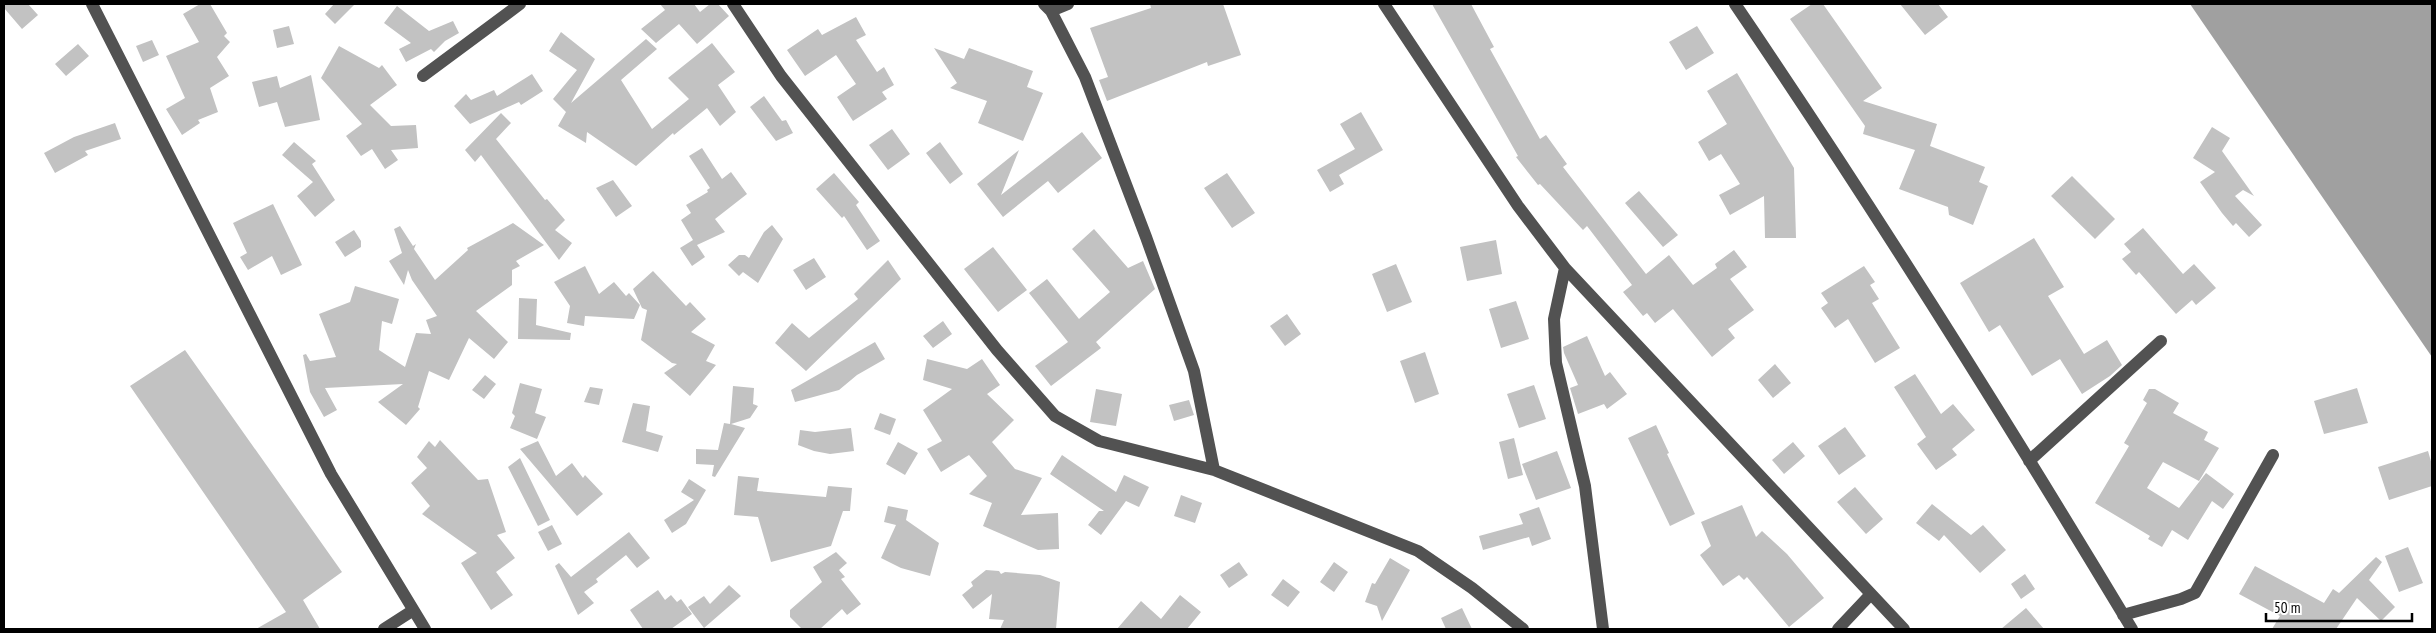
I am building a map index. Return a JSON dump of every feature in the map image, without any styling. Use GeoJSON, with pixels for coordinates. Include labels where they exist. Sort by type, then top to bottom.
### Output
{"type":"FeatureCollection","features":[{"type":"Feature","properties":{"kind":"street"},"geometry":{"type":"LineString","coordinates":[[92,4],[330,474],[412,611],[425,629]]}},
{"type":"Feature","properties":{"kind":"street"},"geometry":{"type":"LineString","coordinates":[[423,76],[520,4]]}},
{"type":"Feature","properties":{"kind":"street"},"geometry":{"type":"LineString","coordinates":[[733,4],[781,76],[998,350],[1055,416],[1099,441],[1214,470],[1418,551],[1472,588],[1523,629]]}},
{"type":"Feature","properties":{"kind":"street"},"geometry":{"type":"LineString","coordinates":[[1068,4],[1048,8],[1085,77],[1194,371],[1214,470]]}},
{"type":"Feature","properties":{"kind":"street"},"geometry":{"type":"LineString","coordinates":[[1384,4],[1518,206],[1565,268],[1904,629]]}},
{"type":"Feature","properties":{"kind":"street"},"geometry":{"type":"LineString","coordinates":[[1735,4],[1817,124],[2029,461],[2132,629]]}},
{"type":"Feature","properties":{"kind":"street"},"geometry":{"type":"LineString","coordinates":[[1565,268],[1554,319],[1556,363],[1585,486],[1603,629]]}},
{"type":"Feature","properties":{"kind":"street"},"geometry":{"type":"LineString","coordinates":[[2029,461],[2162,341]]}},
{"type":"Feature","properties":{"kind":"street"},"geometry":{"type":"LineString","coordinates":[[2123,615],[2181,600],[2194,593],[2273,455]]}},
{"type":"Feature","properties":{"kind":"street"},"geometry":{"type":"LineString","coordinates":[[1838,629],[1871,594]]}},
{"type":"Feature","properties":{"kind":"street"},"geometry":{"type":"LineString","coordinates":[[384,629],[412,611]]}},
{"type":"Feature","properties":{"kind":"shaded area"},"geometry":{"type":"Polygon","coordinates":[[[2190,4],[2432,4],[2432,357],[2190,4]]]}},
{"type":"Feature","properties":{"kind":"building"},"geometry":{"type":"Polygon","coordinates":[[[4,4],[28,4],[38,15],[22,29],[4,8],[4,4]]]}},
{"type":"Feature","properties":{"kind":"building"},"geometry":{"type":"Polygon","coordinates":[[[200,4],[210,4],[227,33],[224,36],[230,42],[217,57],[229,76],[210,88],[218,112],[198,120],[200,123],[182,135],[166,109],[185,98],[166,56],[199,42],[183,14],[200,4]]]}},
{"type":"Feature","properties":{"kind":"building"},"geometry":{"type":"Polygon","coordinates":[[[334,4],[355,4],[335,24],[325,14],[334,4]]]}},
{"type":"Feature","properties":{"kind":"building"},"geometry":{"type":"Polygon","coordinates":[[[660,4],[694,4],[700,12],[710,4],[718,4],[729,16],[697,44],[679,24],[656,43],[641,29],[665,10],[660,4]]]}},
{"type":"Feature","properties":{"kind":"building"},"geometry":{"type":"Polygon","coordinates":[[[1150,4],[1223,4],[1241,55],[1208,66],[1207,62],[1107,101],[1099,80],[1108,77],[1090,28],[1151,8],[1150,4]]]}},
{"type":"Feature","properties":{"kind":"building"},"geometry":{"type":"Polygon","coordinates":[[[1432,4],[1471,4],[1494,47],[1490,49],[1540,139],[1546,135],[1567,164],[1563,167],[1646,274],[1669,255],[1693,285],[1717,268],[1715,264],[1734,250],[1747,267],[1730,279],[1754,310],[1728,329],[1735,338],[1712,357],[1673,309],[1655,323],[1647,313],[1643,316],[1623,292],[1632,285],[1587,226],[1583,230],[1540,184],[1538,185],[1516,157],[1518,156],[1432,4]]]}},
{"type":"Feature","properties":{"kind":"building"},"geometry":{"type":"Polygon","coordinates":[[[1812,4],[1823,4],[1882,88],[1863,101],[1937,124],[1930,146],[1985,167],[1979,182],[1988,186],[1973,225],[1949,215],[1948,207],[1899,189],[1915,150],[1863,134],[1865,126],[1790,19],[1812,4]]]}},
{"type":"Feature","properties":{"kind":"building"},"geometry":{"type":"Polygon","coordinates":[[[1900,4],[1938,4],[1948,17],[1925,35],[1900,4]]]}},
{"type":"Feature","properties":{"kind":"building"},"geometry":{"type":"Polygon","coordinates":[[[397,6],[429,31],[453,21],[459,33],[445,41],[434,52],[431,49],[406,62],[399,49],[411,43],[384,23],[397,6]]]}},
{"type":"Feature","properties":{"kind":"building"},"geometry":{"type":"Polygon","coordinates":[[[856,17],[866,35],[856,40],[877,72],[884,67],[894,85],[882,92],[887,99],[853,121],[837,97],[856,84],[836,55],[805,76],[787,50],[818,29],[822,35],[856,17]]]}},
{"type":"Feature","properties":{"kind":"building"},"geometry":{"type":"Polygon","coordinates":[[[289,26],[294,44],[277,48],[273,30],[289,26]]]}},
{"type":"Feature","properties":{"kind":"building"},"geometry":{"type":"Polygon","coordinates":[[[1697,26],[1714,53],[1686,70],[1669,42],[1697,26]]]}},
{"type":"Feature","properties":{"kind":"building"},"geometry":{"type":"Polygon","coordinates":[[[561,32],[595,59],[571,103],[646,39],[657,49],[621,80],[652,129],[689,99],[668,78],[712,43],[735,72],[718,85],[736,112],[720,126],[707,108],[674,135],[673,133],[636,166],[587,132],[586,143],[558,126],[566,112],[553,99],[577,70],[549,51],[561,32]]]}},
{"type":"Feature","properties":{"kind":"building"},"geometry":{"type":"Polygon","coordinates":[[[152,40],[159,55],[143,62],[136,46],[152,40]]]}},
{"type":"Feature","properties":{"kind":"building"},"geometry":{"type":"Polygon","coordinates":[[[78,44],[89,56],[66,76],[55,64],[78,44]]]}},
{"type":"Feature","properties":{"kind":"building"},"geometry":{"type":"Polygon","coordinates":[[[339,46],[379,68],[382,65],[397,85],[370,105],[391,126],[416,125],[418,148],[391,150],[398,160],[385,169],[372,149],[361,156],[346,136],[362,124],[321,78],[339,46]]]}},
{"type":"Feature","properties":{"kind":"building"},"geometry":{"type":"Polygon","coordinates":[[[934,48],[964,59],[969,48],[1033,71],[1027,87],[1043,93],[1023,141],[978,123],[987,101],[950,88],[957,83],[934,48]]]}},
{"type":"Feature","properties":{"kind":"building"},"geometry":{"type":"Polygon","coordinates":[[[1737,73],[1794,168],[1796,238],[1765,238],[1764,196],[1730,215],[1719,195],[1740,184],[1721,154],[1709,161],[1698,142],[1727,124],[1707,91],[1737,73]]]}},
{"type":"Feature","properties":{"kind":"building"},"geometry":{"type":"Polygon","coordinates":[[[532,74],[543,91],[521,105],[519,102],[470,124],[454,106],[466,94],[471,100],[494,90],[497,96],[532,74]]]}},
{"type":"Feature","properties":{"kind":"building"},"geometry":{"type":"Polygon","coordinates":[[[311,75],[320,120],[285,127],[277,102],[259,107],[252,82],[277,76],[280,88],[311,75]]]}},
{"type":"Feature","properties":{"kind":"building"},"geometry":{"type":"Polygon","coordinates":[[[764,96],[782,121],[786,120],[793,133],[776,141],[750,107],[764,96]]]}},
{"type":"Feature","properties":{"kind":"building"},"geometry":{"type":"Polygon","coordinates":[[[1361,112],[1383,150],[1339,175],[1344,184],[1330,192],[1317,170],[1355,149],[1340,124],[1361,112]]]}},
{"type":"Feature","properties":{"kind":"building"},"geometry":{"type":"Polygon","coordinates":[[[501,113],[511,123],[496,139],[545,200],[547,199],[565,220],[555,230],[572,243],[559,260],[481,155],[475,162],[465,150],[501,113]]]}},
{"type":"Feature","properties":{"kind":"building"},"geometry":{"type":"Polygon","coordinates":[[[115,123],[121,139],[85,151],[88,155],[55,173],[44,153],[74,137],[115,123]]]}},
{"type":"Feature","properties":{"kind":"building"},"geometry":{"type":"Polygon","coordinates":[[[2212,127],[2230,138],[2222,151],[2254,196],[2243,190],[2235,196],[2262,225],[2249,237],[2236,223],[2233,226],[2200,182],[2215,172],[2193,158],[2212,127]]]}},
{"type":"Feature","properties":{"kind":"building"},"geometry":{"type":"Polygon","coordinates":[[[892,129],[910,154],[888,170],[869,145],[892,129]]]}},
{"type":"Feature","properties":{"kind":"building"},"geometry":{"type":"Polygon","coordinates":[[[1082,132],[1102,158],[1058,193],[1048,181],[1003,217],[977,184],[1019,150],[1001,195],[1082,132]]]}},
{"type":"Feature","properties":{"kind":"building"},"geometry":{"type":"Polygon","coordinates":[[[294,142],[316,161],[312,164],[335,200],[315,217],[297,196],[313,182],[282,155],[294,142]]]}},
{"type":"Feature","properties":{"kind":"building"},"geometry":{"type":"Polygon","coordinates":[[[940,142],[963,174],[950,184],[926,153],[940,142]]]}},
{"type":"Feature","properties":{"kind":"building"},"geometry":{"type":"Polygon","coordinates":[[[702,148],[722,179],[731,172],[747,194],[715,219],[725,232],[697,245],[705,257],[692,266],[680,248],[693,240],[681,220],[691,213],[686,205],[708,192],[707,190],[710,188],[689,156],[702,148]]]}},
{"type":"Feature","properties":{"kind":"building"},"geometry":{"type":"Polygon","coordinates":[[[834,173],[859,202],[856,205],[880,241],[867,250],[844,216],[842,218],[816,189],[834,173]]]}},
{"type":"Feature","properties":{"kind":"building"},"geometry":{"type":"Polygon","coordinates":[[[1227,173],[1255,213],[1232,228],[1204,188],[1227,173]]]}},
{"type":"Feature","properties":{"kind":"building"},"geometry":{"type":"Polygon","coordinates":[[[2072,176],[2115,219],[2095,239],[2051,196],[2072,176]]]}},
{"type":"Feature","properties":{"kind":"building"},"geometry":{"type":"Polygon","coordinates":[[[613,180],[632,206],[616,217],[596,188],[613,180]]]}},
{"type":"Feature","properties":{"kind":"building"},"geometry":{"type":"Polygon","coordinates":[[[1639,191],[1678,235],[1663,247],[1625,203],[1639,191]]]}},
{"type":"Feature","properties":{"kind":"building"},"geometry":{"type":"Polygon","coordinates":[[[273,204],[302,265],[281,275],[272,256],[248,270],[240,257],[247,253],[233,223],[273,204]]]}},
{"type":"Feature","properties":{"kind":"building"},"geometry":{"type":"Polygon","coordinates":[[[513,223],[544,245],[516,261],[520,266],[512,270],[512,285],[476,311],[508,342],[494,359],[469,338],[449,380],[429,371],[418,407],[420,409],[406,425],[378,402],[403,384],[325,388],[337,410],[324,417],[310,392],[303,355],[306,354],[310,361],[336,357],[319,314],[350,302],[355,286],[399,299],[392,324],[382,321],[379,350],[405,367],[416,333],[431,334],[426,320],[437,316],[412,280],[408,270],[404,285],[389,261],[402,253],[394,229],[400,226],[413,246],[416,244],[414,249],[435,280],[468,250],[467,248],[513,223]]]}},
{"type":"Feature","properties":{"kind":"building"},"geometry":{"type":"Polygon","coordinates":[[[772,225],[783,239],[758,283],[743,272],[739,276],[728,265],[739,255],[745,255],[749,258],[764,232],[772,225]]]}},
{"type":"Feature","properties":{"kind":"building"},"geometry":{"type":"Polygon","coordinates":[[[2143,228],[2183,274],[2194,264],[2216,288],[2196,305],[2192,300],[2176,314],[2139,272],[2136,275],[2122,259],[2131,252],[2124,244],[2143,228]]]}},
{"type":"Feature","properties":{"kind":"building"},"geometry":{"type":"Polygon","coordinates":[[[1094,229],[1128,268],[1143,261],[1155,289],[1096,342],[1101,348],[1051,386],[1035,366],[1068,342],[1029,293],[1047,279],[1079,319],[1110,292],[1072,249],[1094,229]]]}},
{"type":"Feature","properties":{"kind":"building"},"geometry":{"type":"Polygon","coordinates":[[[354,230],[361,241],[361,247],[345,257],[335,242],[354,230]]]}},
{"type":"Feature","properties":{"kind":"building"},"geometry":{"type":"Polygon","coordinates":[[[2034,238],[2064,287],[2048,296],[2084,354],[2107,340],[2122,365],[2110,376],[2082,394],[2060,359],[2032,376],[2000,325],[1989,332],[1960,283],[2034,238]]]}},
{"type":"Feature","properties":{"kind":"building"},"geometry":{"type":"Polygon","coordinates":[[[1496,240],[1502,274],[1467,281],[1460,247],[1496,240]]]}},
{"type":"Feature","properties":{"kind":"building"},"geometry":{"type":"Polygon","coordinates":[[[993,247],[1027,290],[998,312],[964,269],[993,247]]]}},
{"type":"Feature","properties":{"kind":"building"},"geometry":{"type":"Polygon","coordinates":[[[814,258],[826,277],[806,290],[793,270],[814,258]]]}},
{"type":"Feature","properties":{"kind":"building"},"geometry":{"type":"Polygon","coordinates":[[[888,260],[901,279],[806,371],[775,343],[792,323],[809,338],[858,299],[854,294],[888,260]]]}},
{"type":"Feature","properties":{"kind":"building"},"geometry":{"type":"Polygon","coordinates":[[[1396,264],[1412,302],[1387,312],[1372,274],[1396,264]]]}},
{"type":"Feature","properties":{"kind":"building"},"geometry":{"type":"Polygon","coordinates":[[[585,266],[599,294],[614,282],[626,296],[629,293],[640,305],[634,319],[585,316],[584,326],[567,323],[570,306],[554,282],[585,266]]]}},
{"type":"Feature","properties":{"kind":"building"},"geometry":{"type":"Polygon","coordinates":[[[1864,266],[1875,282],[1870,285],[1879,299],[1872,303],[1900,348],[1875,363],[1848,319],[1835,328],[1821,308],[1828,303],[1821,293],[1864,266]]]}},
{"type":"Feature","properties":{"kind":"building"},"geometry":{"type":"Polygon","coordinates":[[[653,271],[686,306],[690,302],[706,319],[691,332],[715,345],[706,361],[716,365],[690,396],[664,373],[677,364],[672,363],[641,340],[647,310],[642,308],[633,289],[653,271]]]}},
{"type":"Feature","properties":{"kind":"building"},"geometry":{"type":"Polygon","coordinates":[[[519,298],[537,299],[536,325],[571,333],[570,340],[518,339],[519,298]]]}},
{"type":"Feature","properties":{"kind":"building"},"geometry":{"type":"Polygon","coordinates":[[[1516,301],[1529,339],[1501,348],[1489,309],[1516,301]]]}},
{"type":"Feature","properties":{"kind":"building"},"geometry":{"type":"Polygon","coordinates":[[[1287,314],[1301,334],[1285,346],[1270,326],[1287,314]]]}},
{"type":"Feature","properties":{"kind":"building"},"geometry":{"type":"Polygon","coordinates":[[[943,321],[952,334],[933,348],[923,336],[943,321]]]}},
{"type":"Feature","properties":{"kind":"building"},"geometry":{"type":"Polygon","coordinates":[[[1587,336],[1605,376],[1610,372],[1627,394],[1607,409],[1604,404],[1578,414],[1570,388],[1578,385],[1563,347],[1587,336]]]}},
{"type":"Feature","properties":{"kind":"building"},"geometry":{"type":"Polygon","coordinates":[[[875,342],[885,359],[857,375],[839,390],[795,402],[791,390],[875,342]]]}},
{"type":"Feature","properties":{"kind":"building"},"geometry":{"type":"Polygon","coordinates":[[[185,350],[342,572],[303,600],[320,629],[256,629],[286,612],[130,386],[185,350]]]}},
{"type":"Feature","properties":{"kind":"building"},"geometry":{"type":"Polygon","coordinates":[[[1425,352],[1439,394],[1415,403],[1400,361],[1425,352]]]}},
{"type":"Feature","properties":{"kind":"building"},"geometry":{"type":"Polygon","coordinates":[[[927,359],[967,369],[982,359],[1000,385],[987,394],[1014,420],[992,442],[1015,469],[1042,478],[1021,515],[1058,513],[1059,549],[1038,550],[983,526],[992,503],[969,494],[987,476],[969,455],[941,472],[927,449],[942,441],[923,410],[952,389],[923,380],[927,359]]]}},
{"type":"Feature","properties":{"kind":"building"},"geometry":{"type":"Polygon","coordinates":[[[1775,364],[1791,383],[1773,398],[1758,380],[1775,364]]]}},
{"type":"Feature","properties":{"kind":"building"},"geometry":{"type":"Polygon","coordinates":[[[1915,374],[1941,414],[1953,404],[1975,430],[1952,449],[1957,455],[1936,470],[1917,444],[1926,437],[1894,387],[1915,374]]]}},
{"type":"Feature","properties":{"kind":"building"},"geometry":{"type":"Polygon","coordinates":[[[485,375],[496,384],[484,399],[472,390],[485,375]]]}},
{"type":"Feature","properties":{"kind":"building"},"geometry":{"type":"Polygon","coordinates":[[[520,383],[542,389],[535,413],[546,417],[537,439],[510,428],[515,416],[512,413],[520,383]]]}},
{"type":"Feature","properties":{"kind":"building"},"geometry":{"type":"Polygon","coordinates":[[[1534,385],[1546,419],[1519,428],[1507,394],[1534,385]]]}},
{"type":"Feature","properties":{"kind":"building"},"geometry":{"type":"Polygon","coordinates":[[[733,386],[754,388],[753,404],[758,406],[750,418],[731,424],[745,428],[715,477],[712,476],[714,465],[696,464],[696,449],[718,450],[724,423],[730,424],[733,386]]]}},
{"type":"Feature","properties":{"kind":"building"},"geometry":{"type":"Polygon","coordinates":[[[590,387],[603,389],[599,405],[584,402],[590,387]]]}},
{"type":"Feature","properties":{"kind":"building"},"geometry":{"type":"Polygon","coordinates":[[[2357,388],[2368,423],[2324,434],[2314,401],[2357,388]]]}},
{"type":"Feature","properties":{"kind":"building"},"geometry":{"type":"Polygon","coordinates":[[[1096,389],[1122,394],[1116,426],[1090,422],[1096,389]]]}},
{"type":"Feature","properties":{"kind":"building"},"geometry":{"type":"Polygon","coordinates":[[[2149,389],[2155,389],[2179,403],[2173,413],[2208,432],[2204,440],[2219,448],[2199,481],[2163,462],[2147,488],[2179,508],[2206,473],[2234,494],[2223,509],[2212,501],[2188,540],[2172,530],[2162,547],[2148,539],[2150,536],[2095,503],[2129,446],[2124,443],[2147,403],[2143,400],[2149,389]]]}},
{"type":"Feature","properties":{"kind":"building"},"geometry":{"type":"Polygon","coordinates":[[[1189,400],[1194,415],[1174,421],[1169,405],[1189,400]]]}},
{"type":"Feature","properties":{"kind":"building"},"geometry":{"type":"Polygon","coordinates":[[[633,403],[650,406],[646,431],[663,436],[658,452],[622,442],[633,403]]]}},
{"type":"Feature","properties":{"kind":"building"},"geometry":{"type":"Polygon","coordinates":[[[880,413],[896,419],[890,435],[874,429],[880,413]]]}},
{"type":"Feature","properties":{"kind":"building"},"geometry":{"type":"Polygon","coordinates":[[[1656,425],[1669,453],[1667,454],[1695,514],[1670,526],[1628,438],[1656,425]]]}},
{"type":"Feature","properties":{"kind":"building"},"geometry":{"type":"Polygon","coordinates":[[[1845,427],[1866,456],[1839,475],[1818,446],[1845,427]]]}},
{"type":"Feature","properties":{"kind":"building"},"geometry":{"type":"Polygon","coordinates":[[[851,428],[854,451],[830,454],[798,445],[800,430],[815,432],[851,428]]]}},
{"type":"Feature","properties":{"kind":"building"},"geometry":{"type":"Polygon","coordinates":[[[1514,438],[1523,475],[1508,479],[1499,442],[1514,438]]]}},
{"type":"Feature","properties":{"kind":"building"},"geometry":{"type":"Polygon","coordinates":[[[440,440],[478,480],[488,479],[506,532],[497,535],[515,558],[496,572],[513,595],[491,610],[461,563],[477,553],[422,514],[430,506],[411,483],[427,468],[417,457],[429,441],[435,447],[440,440]]]}},
{"type":"Feature","properties":{"kind":"building"},"geometry":{"type":"Polygon","coordinates":[[[538,441],[556,476],[572,463],[583,478],[585,475],[603,494],[577,516],[520,449],[538,441]]]}},
{"type":"Feature","properties":{"kind":"building"},"geometry":{"type":"Polygon","coordinates":[[[898,442],[918,453],[905,475],[886,464],[898,442]]]}},
{"type":"Feature","properties":{"kind":"building"},"geometry":{"type":"Polygon","coordinates":[[[1793,442],[1805,456],[1784,474],[1772,460],[1793,442]]]}},
{"type":"Feature","properties":{"kind":"building"},"geometry":{"type":"Polygon","coordinates":[[[1557,451],[1571,488],[1536,500],[1522,464],[1557,451]]]}},
{"type":"Feature","properties":{"kind":"building"},"geometry":{"type":"Polygon","coordinates":[[[2428,451],[2432,465],[2432,486],[2389,500],[2378,467],[2428,451]]]}},
{"type":"Feature","properties":{"kind":"building"},"geometry":{"type":"Polygon","coordinates":[[[1062,455],[1116,492],[1124,475],[1149,487],[1139,507],[1126,501],[1101,535],[1088,525],[1099,511],[1104,511],[1050,474],[1062,455]]]}},
{"type":"Feature","properties":{"kind":"building"},"geometry":{"type":"Polygon","coordinates":[[[520,458],[550,520],[538,526],[508,467],[520,458]]]}},
{"type":"Feature","properties":{"kind":"building"},"geometry":{"type":"Polygon","coordinates":[[[738,476],[759,478],[757,491],[826,497],[828,486],[852,488],[850,511],[843,511],[831,546],[771,562],[758,517],[734,515],[738,476]]]}},
{"type":"Feature","properties":{"kind":"building"},"geometry":{"type":"Polygon","coordinates":[[[689,479],[706,490],[686,524],[672,533],[664,520],[694,500],[681,492],[689,479]]]}},
{"type":"Feature","properties":{"kind":"building"},"geometry":{"type":"Polygon","coordinates":[[[1855,487],[1883,519],[1866,534],[1837,502],[1855,487]]]}},
{"type":"Feature","properties":{"kind":"building"},"geometry":{"type":"Polygon","coordinates":[[[1181,495],[1202,503],[1195,523],[1174,516],[1181,495]]]}},
{"type":"Feature","properties":{"kind":"building"},"geometry":{"type":"Polygon","coordinates":[[[1932,504],[1971,535],[1983,525],[2006,550],[1980,573],[1944,535],[1939,541],[1916,523],[1932,504]]]}},
{"type":"Feature","properties":{"kind":"building"},"geometry":{"type":"Polygon","coordinates":[[[1742,505],[1756,537],[1762,531],[1787,554],[1824,598],[1789,627],[1747,577],[1744,580],[1739,575],[1723,586],[1700,555],[1711,546],[1701,522],[1742,505]]]}},
{"type":"Feature","properties":{"kind":"building"},"geometry":{"type":"Polygon","coordinates":[[[888,506],[908,510],[906,520],[939,543],[930,576],[901,568],[881,558],[896,525],[884,522],[888,506]]]}},
{"type":"Feature","properties":{"kind":"building"},"geometry":{"type":"Polygon","coordinates":[[[1539,507],[1551,539],[1532,546],[1529,537],[1483,550],[1479,536],[1523,524],[1519,514],[1539,507]]]}},
{"type":"Feature","properties":{"kind":"building"},"geometry":{"type":"Polygon","coordinates":[[[552,525],[562,544],[548,551],[538,532],[552,525]]]}},
{"type":"Feature","properties":{"kind":"building"},"geometry":{"type":"Polygon","coordinates":[[[629,532],[650,558],[637,568],[626,555],[596,579],[598,582],[584,592],[594,603],[578,615],[555,566],[559,563],[571,577],[629,532]]]}},
{"type":"Feature","properties":{"kind":"building"},"geometry":{"type":"Polygon","coordinates":[[[2408,547],[2423,583],[2399,592],[2385,556],[2408,547]]]}},
{"type":"Feature","properties":{"kind":"building"},"geometry":{"type":"Polygon","coordinates":[[[836,552],[847,563],[839,570],[845,577],[841,579],[861,604],[847,615],[842,609],[820,629],[802,629],[790,617],[790,610],[822,582],[813,567],[836,552]]]}},
{"type":"Feature","properties":{"kind":"building"},"geometry":{"type":"Polygon","coordinates":[[[2376,557],[2382,562],[2369,580],[2395,607],[2381,621],[2357,598],[2336,629],[2272,629],[2280,616],[2239,594],[2255,566],[2324,603],[2333,589],[2339,593],[2376,557]]]}},
{"type":"Feature","properties":{"kind":"building"},"geometry":{"type":"Polygon","coordinates":[[[1390,558],[1410,570],[1382,621],[1377,606],[1365,602],[1372,583],[1375,584],[1390,558]]]}},
{"type":"Feature","properties":{"kind":"building"},"geometry":{"type":"Polygon","coordinates":[[[1239,562],[1248,575],[1229,588],[1220,575],[1239,562]]]}},
{"type":"Feature","properties":{"kind":"building"},"geometry":{"type":"Polygon","coordinates":[[[1334,562],[1348,572],[1334,592],[1320,582],[1334,562]]]}},
{"type":"Feature","properties":{"kind":"building"},"geometry":{"type":"Polygon","coordinates":[[[986,570],[999,571],[1001,574],[1005,572],[1040,575],[1060,582],[1056,629],[1000,629],[1004,620],[989,619],[992,594],[973,609],[962,595],[973,586],[971,582],[986,570]]]}},
{"type":"Feature","properties":{"kind":"building"},"geometry":{"type":"Polygon","coordinates":[[[2025,574],[2035,589],[2021,599],[2011,584],[2025,574]]]}},
{"type":"Feature","properties":{"kind":"building"},"geometry":{"type":"Polygon","coordinates":[[[1283,579],[1300,592],[1288,607],[1271,595],[1283,579]]]}},
{"type":"Feature","properties":{"kind":"building"},"geometry":{"type":"Polygon","coordinates":[[[729,585],[741,596],[704,628],[688,607],[704,596],[710,604],[729,585]]]}},
{"type":"Feature","properties":{"kind":"building"},"geometry":{"type":"Polygon","coordinates":[[[658,590],[665,600],[671,595],[677,602],[681,599],[692,614],[671,629],[643,629],[630,610],[658,590]]]}},
{"type":"Feature","properties":{"kind":"building"},"geometry":{"type":"Polygon","coordinates":[[[1180,595],[1201,612],[1187,629],[1117,629],[1141,601],[1161,619],[1180,595]]]}},
{"type":"Feature","properties":{"kind":"building"},"geometry":{"type":"Polygon","coordinates":[[[1462,608],[1472,629],[1446,629],[1441,618],[1462,608]]]}},
{"type":"Feature","properties":{"kind":"building"},"geometry":{"type":"Polygon","coordinates":[[[2026,608],[2044,629],[2001,629],[2026,608]]]}}]}
